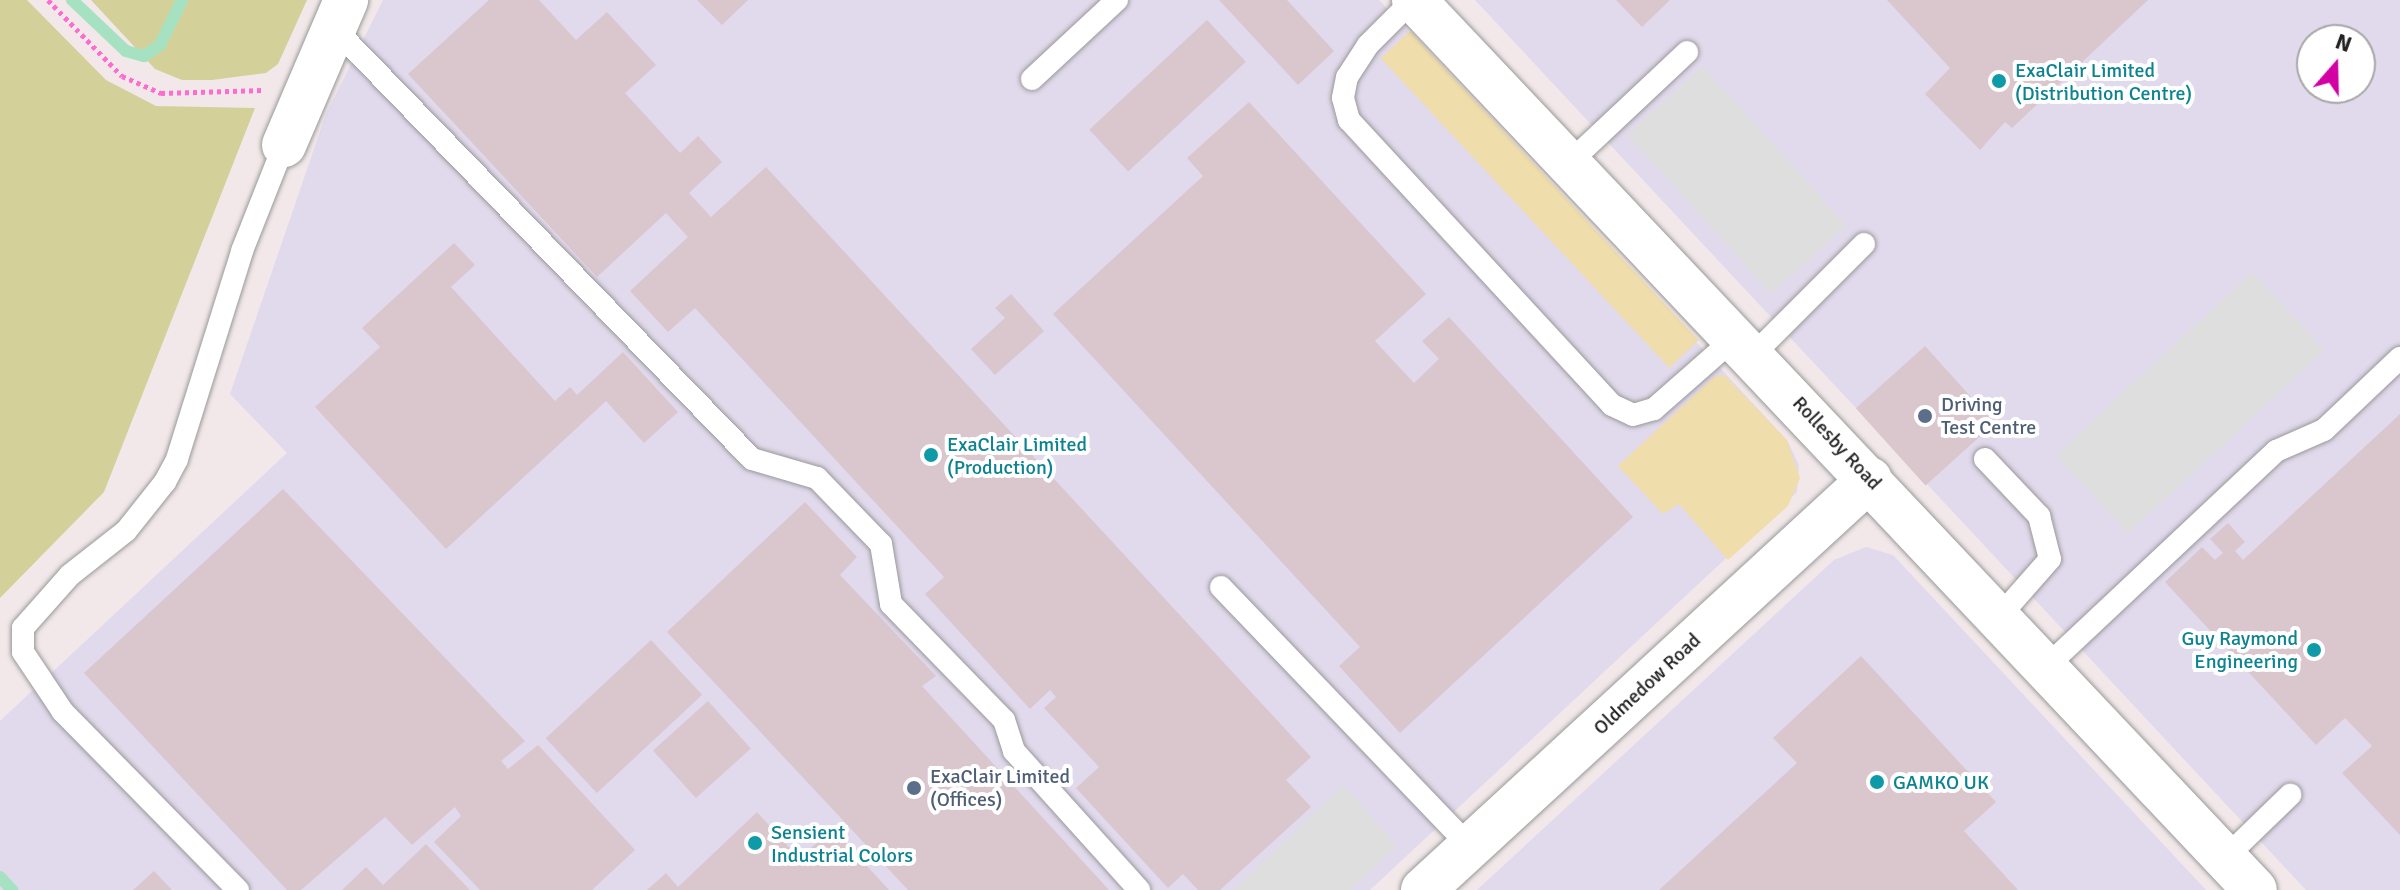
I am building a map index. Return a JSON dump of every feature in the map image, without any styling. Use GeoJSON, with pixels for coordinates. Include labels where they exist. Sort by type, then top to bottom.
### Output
{"type":"FeatureCollection","features":[{"type":"Feature","properties":{"kind":"street","name":"Rollesby Road"},"geometry":{"type":"LineString","coordinates":[[1414,0],[1870,479],[2255,890]]}},
{"type":"Feature","properties":{"kind":"street"},"geometry":{"type":"LineString","coordinates":[[284,145],[340,14]]}},
{"type":"Feature","properties":{"kind":"street","name":"Oldmedow Road"},"geometry":{"type":"LineString","coordinates":[[1423,890],[1870,479]]}},
{"type":"Feature","properties":{"kind":"lane"},"geometry":{"type":"LineString","coordinates":[[1032,79],[1117,0]]}},
{"type":"Feature","properties":{"kind":"lane"},"geometry":{"type":"LineString","coordinates":[[1414,0],[1368,45],[1347,77],[1343,98],[1349,120],[1612,405],[1633,415],[1654,409],[1744,346],[1864,244]]}},
{"type":"Feature","properties":{"kind":"lane"},"geometry":{"type":"LineString","coordinates":[[340,14],[438,138],[752,459],[817,478],[881,544],[891,604],[1004,720],[1014,751],[1139,890]]}},
{"type":"Feature","properties":{"kind":"lane"},"geometry":{"type":"LineString","coordinates":[[1569,163],[1687,52]]}},
{"type":"Feature","properties":{"kind":"lane"},"geometry":{"type":"LineString","coordinates":[[238,890],[63,712],[23,652],[23,628],[70,575],[126,531],[165,482],[177,459],[242,251],[284,145]]}},
{"type":"Feature","properties":{"kind":"lane"},"geometry":{"type":"LineString","coordinates":[[2046,667],[2276,451],[2324,430],[2400,358]]}},
{"type":"Feature","properties":{"kind":"lane"},"geometry":{"type":"LineString","coordinates":[[1985,459],[2039,516],[2050,559],[1999,617]]}},
{"type":"Feature","properties":{"kind":"lane"},"geometry":{"type":"LineString","coordinates":[[1221,587],[1470,847]]}},
{"type":"Feature","properties":{"kind":"lane"},"geometry":{"type":"LineString","coordinates":[[2225,858],[2290,795]]}},
{"type":"Feature","properties":{"kind":"path"},"geometry":{"type":"LineString","coordinates":[[48,0],[122,76],[161,93],[308,86]]}},
{"type":"Feature","properties":{"kind":"shaded area"},"geometry":{"type":"Polygon","coordinates":[[[0,0],[27,0],[106,80],[156,106],[255,108],[104,492],[0,598],[0,0]]]}},
{"type":"Feature","properties":{"kind":"shaded area"},"geometry":{"type":"Polygon","coordinates":[[[91,0],[307,0],[278,64],[266,73],[212,80],[182,80],[155,69],[91,0]]]}},
{"type":"Feature","properties":{"kind":"shaded area"},"geometry":{"type":"Polygon","coordinates":[[[383,0],[1379,0],[1787,440],[1799,465],[1797,492],[1370,890],[0,890],[0,721],[287,453],[230,394],[326,114],[383,0]]]}},
{"type":"Feature","properties":{"kind":"shaded area"},"geometry":{"type":"Polygon","coordinates":[[[1475,0],[2400,0],[2400,890],[2306,890],[1475,0]]]}},
{"type":"Feature","properties":{"kind":"shaded area"},"geometry":{"type":"Polygon","coordinates":[[[1410,31],[1698,340],[1669,368],[1381,58],[1410,31]]]}},
{"type":"Feature","properties":{"kind":"shaded area"},"geometry":{"type":"Polygon","coordinates":[[[1703,66],[1847,226],[1771,294],[1627,134],[1703,66]]]}},
{"type":"Feature","properties":{"kind":"shaded area"},"geometry":{"type":"Polygon","coordinates":[[[2252,272],[2325,350],[2128,534],[2055,455],[2252,272]]]}},
{"type":"Feature","properties":{"kind":"shaded area"},"geometry":{"type":"Polygon","coordinates":[[[1724,375],[1787,440],[1800,478],[1788,506],[1728,560],[1679,504],[1663,514],[1618,466],[1714,377],[1724,375]]]}},
{"type":"Feature","properties":{"kind":"shaded area"},"geometry":{"type":"Polygon","coordinates":[[[1866,547],[1893,555],[2206,890],[1477,890],[1834,560],[1866,547]]]}},
{"type":"Feature","properties":{"kind":"shaded area"},"geometry":{"type":"Polygon","coordinates":[[[1343,785],[1397,846],[1351,890],[1233,890],[1343,785]]]}},
{"type":"Feature","properties":{"kind":"building","name":"ExaClair Limited (Production)"},"geometry":{"type":"Polygon","coordinates":[[[489,0],[539,0],[576,40],[607,12],[656,65],[625,93],[680,153],[698,136],[722,162],[689,193],[711,217],[766,167],[1311,757],[1286,780],[1311,807],[1220,890],[1198,890],[1183,874],[1168,888],[1076,788],[1099,767],[1044,708],[1056,697],[1050,690],[1030,709],[925,594],[944,577],[695,308],[668,332],[630,291],[688,237],[666,213],[597,277],[408,74],[489,0]]]}},
{"type":"Feature","properties":{"kind":"building"},"geometry":{"type":"Polygon","coordinates":[[[697,0],[748,0],[722,25],[697,0]]]}},
{"type":"Feature","properties":{"kind":"building"},"geometry":{"type":"Polygon","coordinates":[[[1219,0],[1287,0],[1334,51],[1298,85],[1219,0]]]}},
{"type":"Feature","properties":{"kind":"building"},"geometry":{"type":"Polygon","coordinates":[[[1616,0],[1670,0],[1642,27],[1616,0]]]}},
{"type":"Feature","properties":{"kind":"building","name":"ExaClair Limited (Distribution Centre)"},"geometry":{"type":"Polygon","coordinates":[[[1887,0],[2148,0],[2012,128],[2005,122],[1980,150],[1925,94],[1950,68],[1887,0]]]}},
{"type":"Feature","properties":{"kind":"building"},"geometry":{"type":"Polygon","coordinates":[[[1207,20],[1246,62],[1128,171],[1089,130],[1207,20]]]}},
{"type":"Feature","properties":{"kind":"building"},"geometry":{"type":"Polygon","coordinates":[[[1249,102],[1426,294],[1375,341],[1414,383],[1439,359],[1422,341],[1449,317],[1633,517],[1400,733],[1339,666],[1360,647],[1053,314],[1203,176],[1187,158],[1249,102]]]}},
{"type":"Feature","properties":{"kind":"building"},"geometry":{"type":"Polygon","coordinates":[[[454,243],[475,265],[451,287],[555,401],[570,387],[577,395],[623,352],[678,412],[644,443],[606,401],[446,549],[315,407],[380,347],[362,328],[454,243]]]}},
{"type":"Feature","properties":{"kind":"building"},"geometry":{"type":"Polygon","coordinates":[[[1011,294],[1044,331],[995,375],[971,349],[1005,318],[995,308],[1011,294]]]}},
{"type":"Feature","properties":{"kind":"building","name":"Driving Test Centre"},"geometry":{"type":"Polygon","coordinates":[[[1925,346],[1995,423],[1925,486],[1856,408],[1925,346]]]}},
{"type":"Feature","properties":{"kind":"building","name":"Guy Raymond Engineering"},"geometry":{"type":"Polygon","coordinates":[[[2400,414],[2400,835],[2342,773],[2372,746],[2345,718],[2316,745],[2165,582],[2202,547],[2215,560],[2223,553],[2210,539],[2228,523],[2245,542],[2235,551],[2243,560],[2400,414]]]}},
{"type":"Feature","properties":{"kind":"building"},"geometry":{"type":"Polygon","coordinates":[[[283,489],[525,741],[501,761],[508,769],[538,745],[635,850],[592,890],[480,890],[434,842],[461,816],[455,807],[412,845],[385,817],[301,890],[287,890],[84,673],[283,489]]]}},
{"type":"Feature","properties":{"kind":"building","name":"ExaClair Limited (Offices)"},"geometry":{"type":"Polygon","coordinates":[[[805,502],[857,557],[840,575],[936,676],[922,686],[1109,890],[908,890],[667,632],[805,502]]]}},
{"type":"Feature","properties":{"kind":"building"},"geometry":{"type":"Polygon","coordinates":[[[651,640],[702,695],[597,793],[546,738],[651,640]]]}},
{"type":"Feature","properties":{"kind":"building","name":"GAMKO UK"},"geometry":{"type":"Polygon","coordinates":[[[1861,656],[1996,802],[1964,831],[2018,890],[1659,890],[1797,763],[1773,738],[1861,656]]]}},
{"type":"Feature","properties":{"kind":"building"},"geometry":{"type":"Polygon","coordinates":[[[708,701],[751,749],[696,798],[653,751],[708,701]]]}},
{"type":"Feature","properties":{"kind":"building","name":"Sensient Industrial Colors"},"geometry":{"type":"Polygon","coordinates":[[[757,812],[799,858],[833,829],[889,890],[647,890],[666,873],[678,887],[757,812]]]}},
{"type":"Feature","properties":{"kind":"building"},"geometry":{"type":"Polygon","coordinates":[[[426,844],[470,890],[342,890],[366,867],[383,885],[426,844]]]}},
{"type":"Feature","properties":{"kind":"building"},"geometry":{"type":"Polygon","coordinates":[[[154,871],[172,890],[133,890],[154,871]]]}},
{"type":"Feature","properties":{"kind":"waterway"},"geometry":{"type":"LineString","coordinates":[[72,0],[126,51],[144,56],[160,45],[182,0]]}},
{"type":"Feature","properties":{"kind":"waterway"},"geometry":{"type":"LineString","coordinates":[[0,877],[12,890]]}},
{"type":"Feature","properties":{"kind":"place","name":"ExaClair Limited (Distribution Centre)"},"geometry":{"type":"Point","coordinates":[1999,81]}},
{"type":"Feature","properties":{"kind":"place","name":"Driving Test Centre"},"geometry":{"type":"Point","coordinates":[1925,416]}},
{"type":"Feature","properties":{"kind":"place","name":"ExaClair Limited (Production)"},"geometry":{"type":"Point","coordinates":[931,455]}},
{"type":"Feature","properties":{"kind":"place","name":"Guy Raymond Engineering"},"geometry":{"type":"Point","coordinates":[2314,650]}},
{"type":"Feature","properties":{"kind":"place","name":"GAMKO UK"},"geometry":{"type":"Point","coordinates":[1877,782]}},
{"type":"Feature","properties":{"kind":"place","name":"ExaClair Limited (Offices)"},"geometry":{"type":"Point","coordinates":[914,788]}},
{"type":"Feature","properties":{"kind":"place","name":"Sensient Industrial Colors"},"geometry":{"type":"Point","coordinates":[755,843]}}]}
